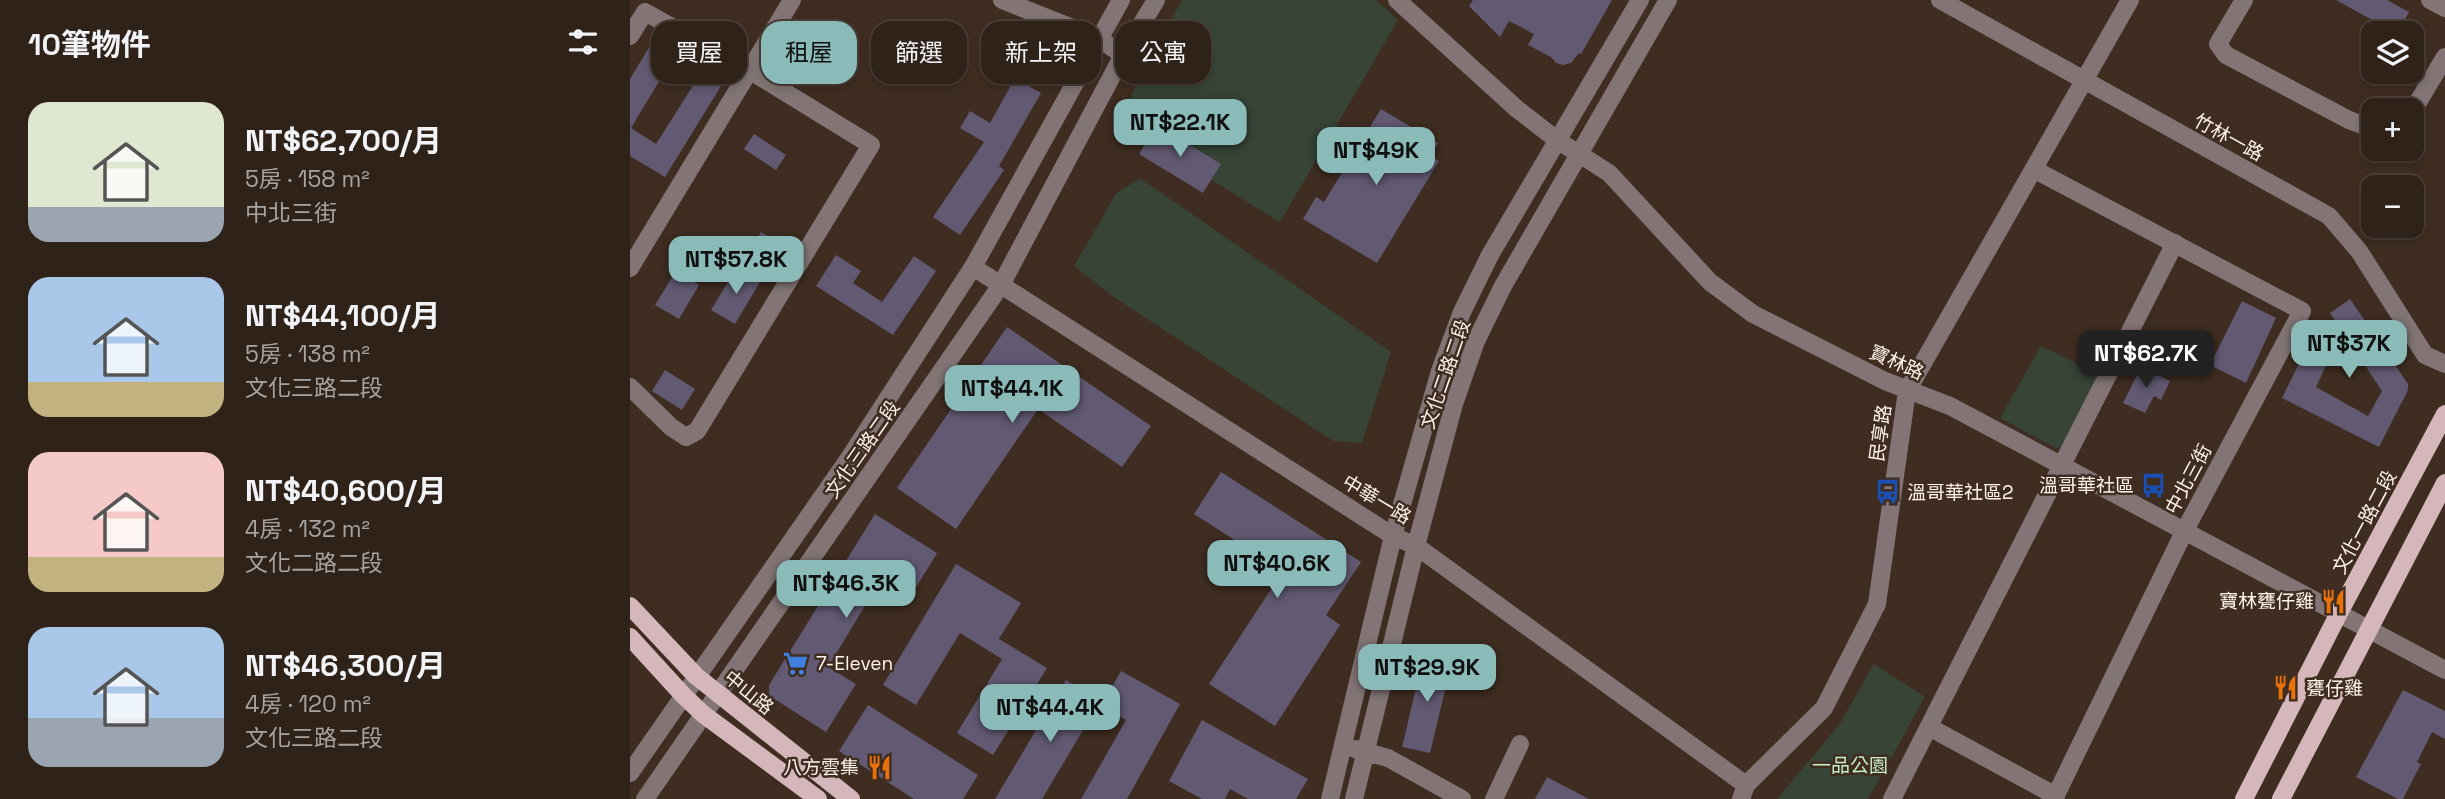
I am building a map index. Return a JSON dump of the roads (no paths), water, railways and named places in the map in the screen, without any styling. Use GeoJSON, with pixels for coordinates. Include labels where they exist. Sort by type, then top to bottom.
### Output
{"type":"FeatureCollection","features":[{"type":"Feature","properties":{"kind":"main road","name":"文化一路二段"},"geometry":{"type":"LineString","coordinates":[[2244,799],[2445,414]]}},
{"type":"Feature","properties":{"kind":"main road"},"geometry":{"type":"LineString","coordinates":[[2281,799],[2445,483]]}},
{"type":"Feature","properties":{"kind":"main road","name":"中山路"},"geometry":{"type":"LineString","coordinates":[[630,606],[696,676],[851,799]]}},
{"type":"Feature","properties":{"kind":"main road"},"geometry":{"type":"LineString","coordinates":[[630,637],[682,695],[704,714],[818,799]]}},
{"type":"Feature","properties":{"kind":"street"},"geometry":{"type":"LineString","coordinates":[[630,268],[792,0]]}},
{"type":"Feature","properties":{"kind":"street"},"geometry":{"type":"LineString","coordinates":[[1002,0],[1055,21]]}},
{"type":"Feature","properties":{"kind":"street","name":"文化三路二段"},"geometry":{"type":"LineString","coordinates":[[1101,33],[1121,0]]}},
{"type":"Feature","properties":{"kind":"street","name":"文化三路二段"},"geometry":{"type":"LineString","coordinates":[[1143,21],[1156,0]]}},
{"type":"Feature","properties":{"kind":"street","name":"寶林路"},"geometry":{"type":"LineString","coordinates":[[1397,0],[1557,141],[1608,173],[1710,282],[1753,314],[1907,391],[1950,406],[2445,670]]}},
{"type":"Feature","properties":{"kind":"street","name":"文化二路二段"},"geometry":{"type":"LineString","coordinates":[[1330,799],[1393,536],[1440,371],[1462,313],[1490,255],[1640,0]]}},
{"type":"Feature","properties":{"kind":"street","name":"文化二路二段"},"geometry":{"type":"LineString","coordinates":[[1354,799],[1416,546],[1454,404],[1476,341],[1503,286],[1668,0]]}},
{"type":"Feature","properties":{"kind":"street","name":"竹林一路"},"geometry":{"type":"LineString","coordinates":[[1940,0],[2329,216],[2359,251],[2424,355],[2445,364]]}},
{"type":"Feature","properties":{"kind":"street","name":"民享路"},"geometry":{"type":"LineString","coordinates":[[1743,792],[1824,708],[1877,604],[1907,391],[2130,0]]}},
{"type":"Feature","properties":{"kind":"street"},"geometry":{"type":"LineString","coordinates":[[2244,0],[2218,44],[2226,55],[2361,124]]}},
{"type":"Feature","properties":{"kind":"street"},"geometry":{"type":"LineString","coordinates":[[2430,0],[2445,8]]}},
{"type":"Feature","properties":{"kind":"street"},"geometry":{"type":"LineString","coordinates":[[630,36],[645,12],[749,70],[871,145],[697,431],[686,437],[671,427],[630,387]]}},
{"type":"Feature","properties":{"kind":"street"},"geometry":{"type":"LineString","coordinates":[[2420,98],[2445,57]]}},
{"type":"Feature","properties":{"kind":"street","name":"文化三路二段"},"geometry":{"type":"LineString","coordinates":[[645,799],[1001,285],[1115,70]]}},
{"type":"Feature","properties":{"kind":"street","name":"文化三路二段"},"geometry":{"type":"LineString","coordinates":[[630,773],[850,457],[974,267],[1073,84]]}},
{"type":"Feature","properties":{"kind":"street","name":"中北三街"},"geometry":{"type":"LineString","coordinates":[[2035,170],[2302,311],[2183,532],[2055,797]]}},
{"type":"Feature","properties":{"kind":"street"},"geometry":{"type":"LineString","coordinates":[[1892,799],[2175,243]]}},
{"type":"Feature","properties":{"kind":"street","name":"中華一路"},"geometry":{"type":"LineString","coordinates":[[974,267],[1393,536],[1416,546],[1743,792]]}},
{"type":"Feature","properties":{"kind":"street"},"geometry":{"type":"LineString","coordinates":[[1929,727],[2055,797]]}},
{"type":"Feature","properties":{"kind":"street"},"geometry":{"type":"LineString","coordinates":[[1494,799],[1520,744]]}},
{"type":"Feature","properties":{"kind":"street"},"geometry":{"type":"LineString","coordinates":[[1343,747],[1388,758],[1462,799]]}},
{"type":"Feature","properties":{"kind":"place","name":"溫哥華社區"},"geometry":{"type":"Point","coordinates":[2154,485]}},
{"type":"Feature","properties":{"kind":"place","name":"溫哥華社區2"},"geometry":{"type":"Point","coordinates":[1887,492]}},
{"type":"Feature","properties":{"kind":"place","name":"寶林甕仔雞"},"geometry":{"type":"Point","coordinates":[2334,601]}},
{"type":"Feature","properties":{"kind":"place","name":"7-Eleven"},"geometry":{"type":"Point","coordinates":[796,663]}},
{"type":"Feature","properties":{"kind":"place","name":"甕仔雞"},"geometry":{"type":"Point","coordinates":[2286,688]}},
{"type":"Feature","properties":{"kind":"place","name":"八方雲集"},"geometry":{"type":"Point","coordinates":[879,767]}},
{"type":"Feature","properties":{"kind":"park label","name":"一品公園"},"geometry":{"type":"Point","coordinates":[1850,765]}}]}
